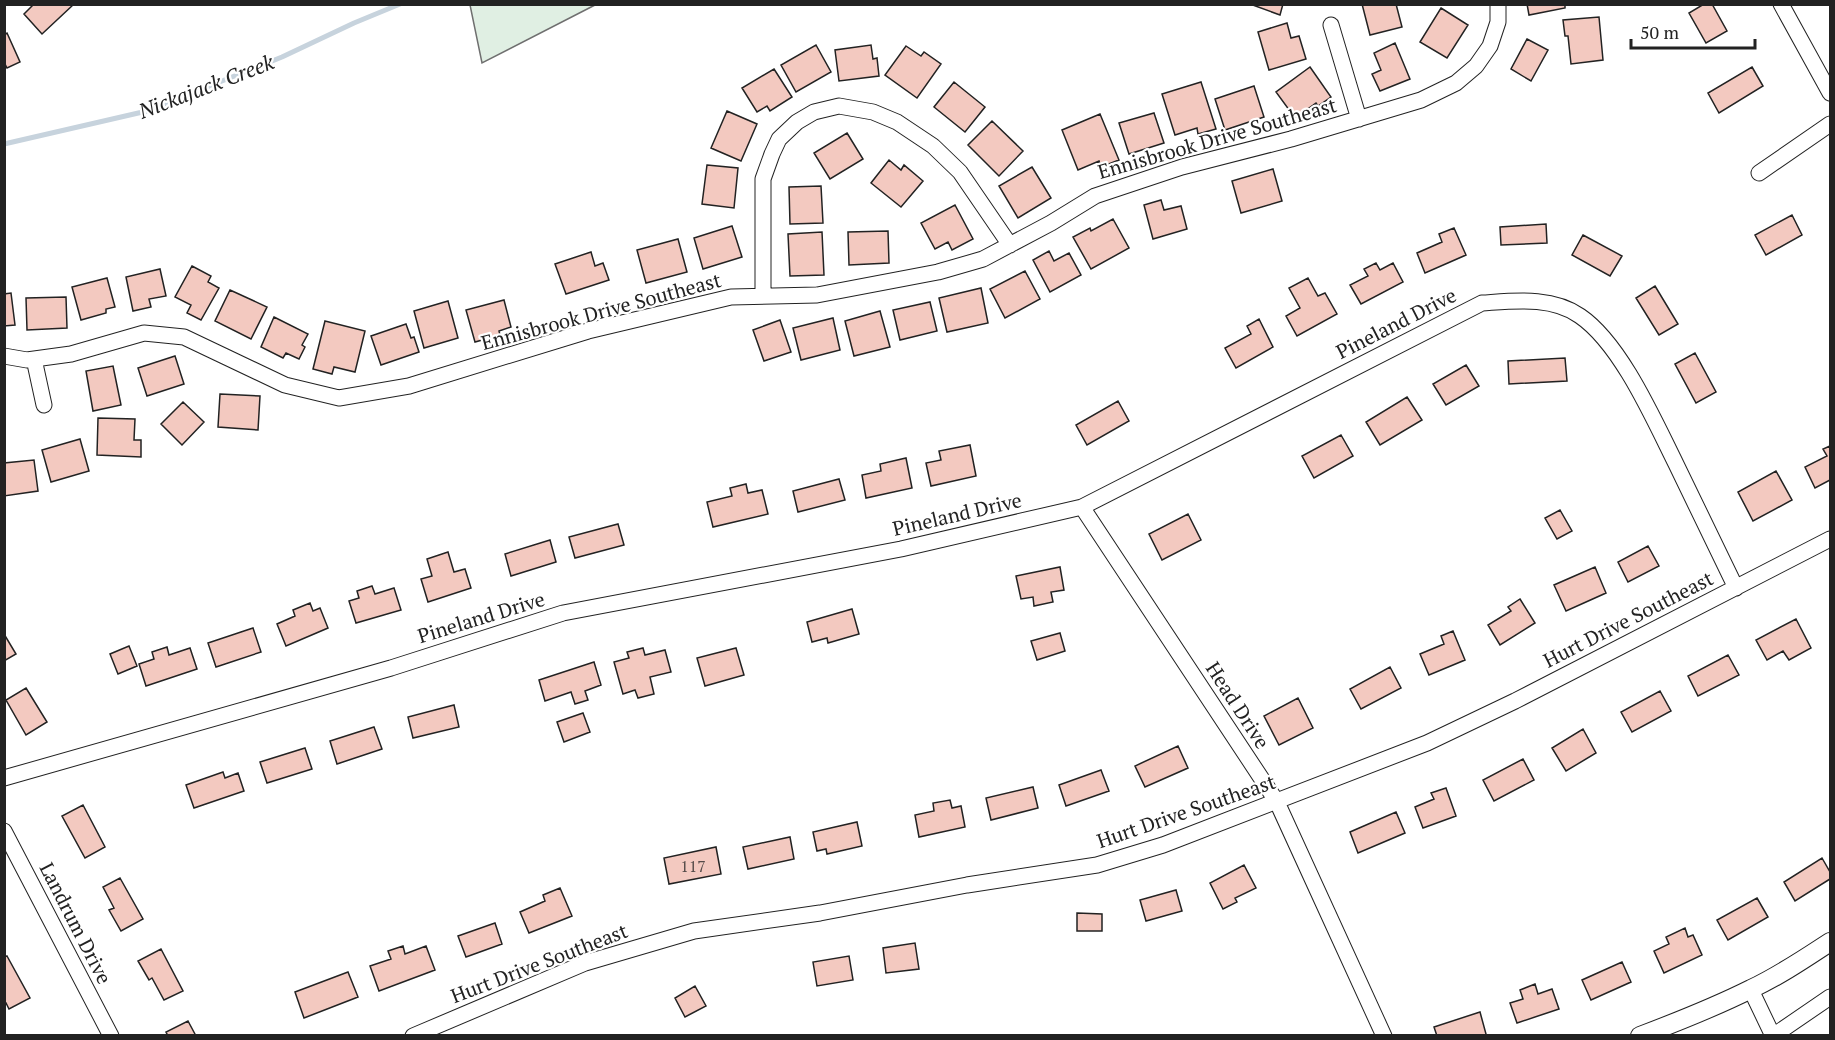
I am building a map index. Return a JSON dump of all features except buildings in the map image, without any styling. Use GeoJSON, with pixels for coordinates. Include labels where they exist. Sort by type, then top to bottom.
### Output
{"type":"FeatureCollection","features":[{"type":"Feature","properties":{"kind":"street","name":"Ennisbrook Drive Southeast"},"geometry":{"type":"LineString","coordinates":[[4,356],[27,360],[71,354],[144,333],[184,337],[285,385],[339,398],[409,386],[608,326],[731,297],[817,295],[938,272],[983,259],[1095,196],[1182,167],[1291,139],[1421,100],[1456,83],[1476,66],[1490,46],[1498,22],[1498,4]]}},
{"type":"Feature","properties":{"kind":"street"},"geometry":{"type":"LineString","coordinates":[[1781,4],[1830,93]]}},
{"type":"Feature","properties":{"kind":"street"},"geometry":{"type":"LineString","coordinates":[[1331,25],[1359,119]]}},
{"type":"Feature","properties":{"kind":"street"},"geometry":{"type":"LineString","coordinates":[[763,295],[763,179],[772,154],[779,139],[797,122],[814,112],[839,106],[873,112],[897,122],[933,146],[960,172],[1010,245]]}},
{"type":"Feature","properties":{"kind":"street"},"geometry":{"type":"LineString","coordinates":[[1759,173],[1830,124]]}},
{"type":"Feature","properties":{"kind":"street","name":"Pineland Drive"},"geometry":{"type":"LineString","coordinates":[[4,778],[391,668],[563,613],[901,549],[1082,507],[1482,303],[1516,301],[1551,303],[1579,315],[1604,335],[1645,401],[1736,588]]}},
{"type":"Feature","properties":{"kind":"street"},"geometry":{"type":"LineString","coordinates":[[34,359],[44,405]]}},
{"type":"Feature","properties":{"kind":"street","name":"Head Drive"},"geometry":{"type":"LineString","coordinates":[[1082,507],[1277,802],[1384,1035]]}},
{"type":"Feature","properties":{"kind":"street","name":"Hurt Drive Southeast"},"geometry":{"type":"LineString","coordinates":[[413,1035],[585,963],[694,931],[820,913],[967,885],[1097,865],[1163,845],[1427,743],[1515,701],[1830,539]]}},
{"type":"Feature","properties":{"kind":"street","name":"Landrum Drive"},"geometry":{"type":"LineString","coordinates":[[4,831],[111,1035]]}},
{"type":"Feature","properties":{"kind":"street"},"geometry":{"type":"LineString","coordinates":[[1640,1035],[1680,1021],[1751,990],[1786,971],[1830,942]]}},
{"type":"Feature","properties":{"kind":"street"},"geometry":{"type":"LineString","coordinates":[[1751,990],[1773,1035],[1830,997]]}},
{"type":"Feature","properties":{"kind":"green space"},"geometry":{"type":"Polygon","coordinates":[[[470,4],[595,5],[482,63],[470,4]]]}},
{"type":"Feature","properties":{"kind":"waterway","name":"Nickajack Creek"},"geometry":{"type":"LineString","coordinates":[[4,144],[147,111],[282,57],[400,4]]}}]}
